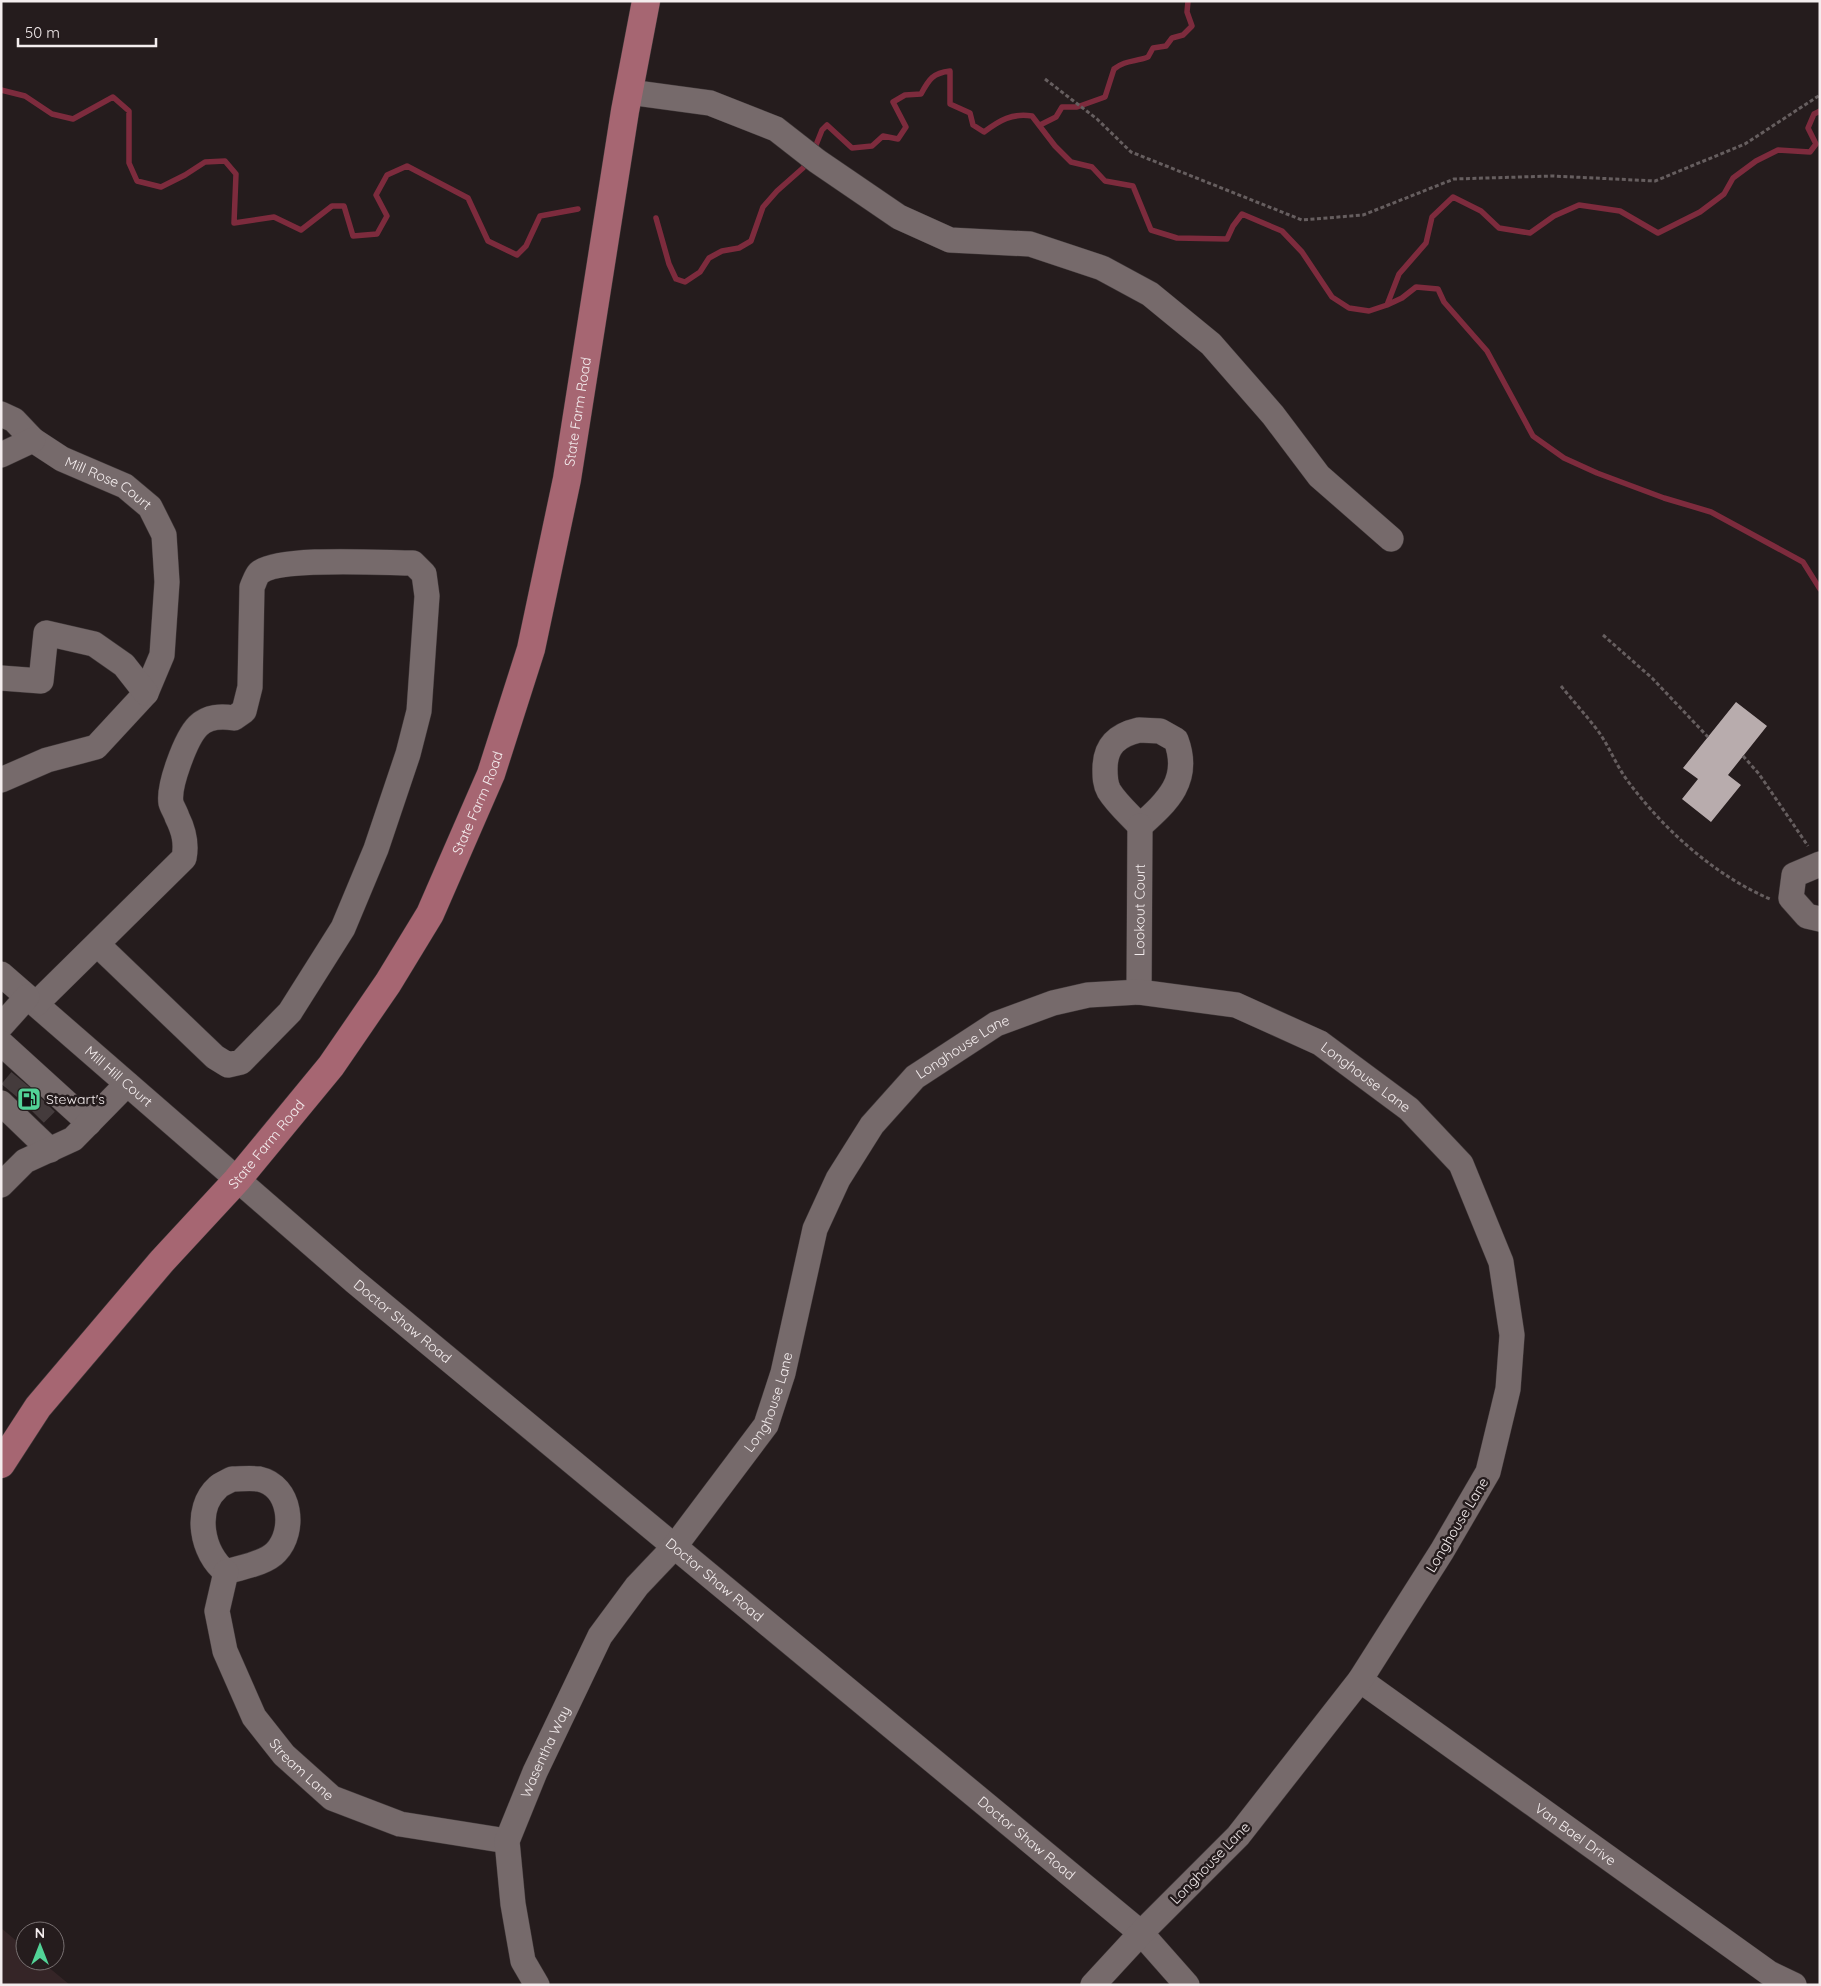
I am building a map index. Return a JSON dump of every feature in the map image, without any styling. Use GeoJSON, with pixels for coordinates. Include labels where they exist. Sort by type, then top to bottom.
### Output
{"type":"FeatureCollection","features":[{"type":"Feature","properties":{"kind":"main road","name":"State Farm Road"},"geometry":{"type":"LineString","coordinates":[[1,1464],[38,1407],[162,1261],[237,1180],[331,1066],[388,983],[430,914],[491,774],[531,649],[567,479],[629,92],[646,1]]}},
{"type":"Feature","properties":{"kind":"street"},"geometry":{"type":"LineString","coordinates":[[629,92],[710,102],[776,129],[799,145],[817,161],[899,217],[950,240],[1030,244],[1102,268],[1150,294],[1211,344],[1273,415],[1319,476],[1391,539]]}},
{"type":"Feature","properties":{"kind":"street","name":"Mill Rose Court"},"geometry":{"type":"LineString","coordinates":[[1,414],[14,420],[33,440],[62,459],[125,486],[150,507],[164,535],[167,582],[162,655],[146,693],[96,747],[47,760],[1,780]]}},
{"type":"Feature","properties":{"kind":"street"},"geometry":{"type":"LineString","coordinates":[[1,455],[33,440]]}},
{"type":"Feature","properties":{"kind":"street"},"geometry":{"type":"LineString","coordinates":[[1,1026],[97,944],[184,858],[186,844],[182,826],[171,802],[176,774],[190,738],[199,725],[217,716],[234,718],[244,711],[250,687],[252,587],[258,574],[270,568],[296,563],[413,563],[424,574],[427,596],[419,711],[408,754],[376,849],[343,928],[290,1012],[241,1062],[228,1065],[214,1057],[97,944]]}},
{"type":"Feature","properties":{"kind":"street"},"geometry":{"type":"LineString","coordinates":[[1,678],[41,681],[46,633],[94,644],[124,664],[146,693]]}},
{"type":"Feature","properties":{"kind":"street","name":"Lookout Court"},"geometry":{"type":"LineString","coordinates":[[1139,992],[1140,826]]}},
{"type":"Feature","properties":{"kind":"street"},"geometry":{"type":"LineString","coordinates":[[1814,855],[1794,875],[1792,898],[1807,916],[1820,919]]}},
{"type":"Feature","properties":{"kind":"street","name":"Mill Hill Court"},"geometry":{"type":"LineString","coordinates":[[1,974],[237,1180]]}},
{"type":"Feature","properties":{"kind":"street","name":"Longhouse Lane"},"geometry":{"type":"LineString","coordinates":[[675,1546],[766,1425],[784,1373],[815,1229],[838,1178],[872,1125],[915,1078],[996,1024],[1053,1003],[1088,995],[1139,992],[1236,1005],[1320,1043],[1409,1109],[1461,1164],[1500,1262],[1512,1335],[1509,1380],[1488,1472],[1442,1552],[1360,1680],[1238,1836],[1141,1933]]}},
{"type":"Feature","properties":{"kind":"street"},"geometry":{"type":"LineString","coordinates":[[1,1043],[13,1089],[40,1108],[89,1123]]}},
{"type":"Feature","properties":{"kind":"street"},"geometry":{"type":"LineString","coordinates":[[1,1185],[25,1161],[73,1138],[127,1084]]}},
{"type":"Feature","properties":{"kind":"street"},"geometry":{"type":"LineString","coordinates":[[13,1089],[40,1108],[50,1150]]}},
{"type":"Feature","properties":{"kind":"street","name":"Doctor Shaw Road"},"geometry":{"type":"LineString","coordinates":[[237,1180],[354,1281],[1141,1933],[1187,1985]]}},
{"type":"Feature","properties":{"kind":"street","name":"Wasentha Way"},"geometry":{"type":"LineString","coordinates":[[537,1985],[524,1961],[513,1904],[507,1841],[535,1772],[600,1636],[638,1586],[675,1546]]}},
{"type":"Feature","properties":{"kind":"street","name":"Stream Lane"},"geometry":{"type":"LineString","coordinates":[[226,1572],[217,1611],[225,1651],[254,1717],[284,1755],[332,1798],[400,1824],[507,1841]]}},
{"type":"Feature","properties":{"kind":"street","name":"Van Bael Drive"},"geometry":{"type":"LineString","coordinates":[[1360,1680],[1769,1973],[1794,1985]]}},
{"type":"Feature","properties":{"kind":"street"},"geometry":{"type":"LineString","coordinates":[[1093,1985],[1141,1933]]}},
{"type":"Feature","properties":{"kind":"path"},"geometry":{"type":"LineString","coordinates":[[1045,79],[1097,119],[1131,152],[1302,220],[1363,215],[1454,179],[1554,176],[1655,181],[1746,144],[1820,95]]}},
{"type":"Feature","properties":{"kind":"path"},"geometry":{"type":"LineString","coordinates":[[1603,636],[1652,678],[1708,737]]}},
{"type":"Feature","properties":{"kind":"path"},"geometry":{"type":"LineString","coordinates":[[1561,686],[1598,731],[1627,780],[1664,822],[1704,860],[1755,893],[1772,900]]}},
{"type":"Feature","properties":{"kind":"path"},"geometry":{"type":"LineString","coordinates":[[1743,756],[1760,774],[1814,855]]}},
{"type":"Feature","properties":{"kind":"shaded area"},"geometry":{"type":"Polygon","coordinates":[[[1,1928],[15,1940],[15,1971],[53,1971],[70,1985],[1,1985],[1,1928]]]}},
{"type":"Feature","properties":{"kind":"building"},"geometry":{"type":"Polygon","coordinates":[[[1736,702],[1767,726],[1728,775],[1741,785],[1711,822],[1682,799],[1698,779],[1683,768],[1736,702]]]}},
{"type":"Feature","properties":{"kind":"waterway"},"geometry":{"type":"LineString","coordinates":[[1040,125],[1056,117],[1062,107],[1077,107],[1105,97],[1114,69],[1126,63],[1148,57],[1153,48],[1166,46],[1172,38],[1183,35],[1192,26],[1187,12],[1188,1]]}},
{"type":"Feature","properties":{"kind":"waterway"},"geometry":{"type":"LineString","coordinates":[[814,150],[822,130],[827,125],[852,148],[872,146],[883,136],[898,139],[906,127],[893,102],[905,95],[921,94],[935,75],[950,71],[950,104],[970,113],[973,125],[984,132],[1006,118],[1025,115],[1032,116],[1055,146],[1071,162],[1092,167],[1105,181],[1133,186],[1151,230],[1177,238],[1227,239],[1233,226],[1242,214],[1282,231],[1302,252],[1332,297],[1349,308],[1369,311],[1387,305],[1399,274],[1426,243],[1432,217],[1453,197],[1481,211],[1499,228],[1530,233],[1554,216],[1579,205],[1620,211],[1658,233],[1700,212],[1724,194],[1733,178],[1756,161],[1778,150],[1810,152],[1816,144],[1808,128],[1814,114],[1820,111]]}},
{"type":"Feature","properties":{"kind":"waterway"},"geometry":{"type":"LineString","coordinates":[[1,90],[25,96],[52,114],[73,119],[113,97],[129,111],[129,163],[137,181],[161,187],[205,162],[225,161],[236,174],[234,223],[274,217],[301,230],[332,206],[344,206],[353,236],[377,234],[387,216],[376,195],[387,175],[407,166],[468,198],[488,241],[517,255],[526,246],[540,216],[578,209]]}},
{"type":"Feature","properties":{"kind":"waterway"},"geometry":{"type":"LineString","coordinates":[[656,218],[669,264],[676,279],[685,282],[700,272],[709,258],[722,251],[739,248],[751,241],[763,207],[807,162]]}},
{"type":"Feature","properties":{"kind":"waterway"},"geometry":{"type":"LineString","coordinates":[[1387,305],[1402,298],[1416,287],[1438,289],[1444,302],[1487,351],[1533,436],[1564,458],[1597,473],[1664,498],[1711,512],[1803,562],[1820,589]]}},
{"type":"Feature","properties":{"kind":"tunnel"},"geometry":{"type":"LineString","coordinates":[[11,1092],[21,1080]]}},
{"type":"Feature","properties":{"kind":"tunnel"},"geometry":{"type":"LineString","coordinates":[[35,1114],[46,1103]]}},
{"type":"Feature","properties":{"kind":"place","name":"Stewart's"},"geometry":{"type":"Point","coordinates":[29,1099]}}]}
